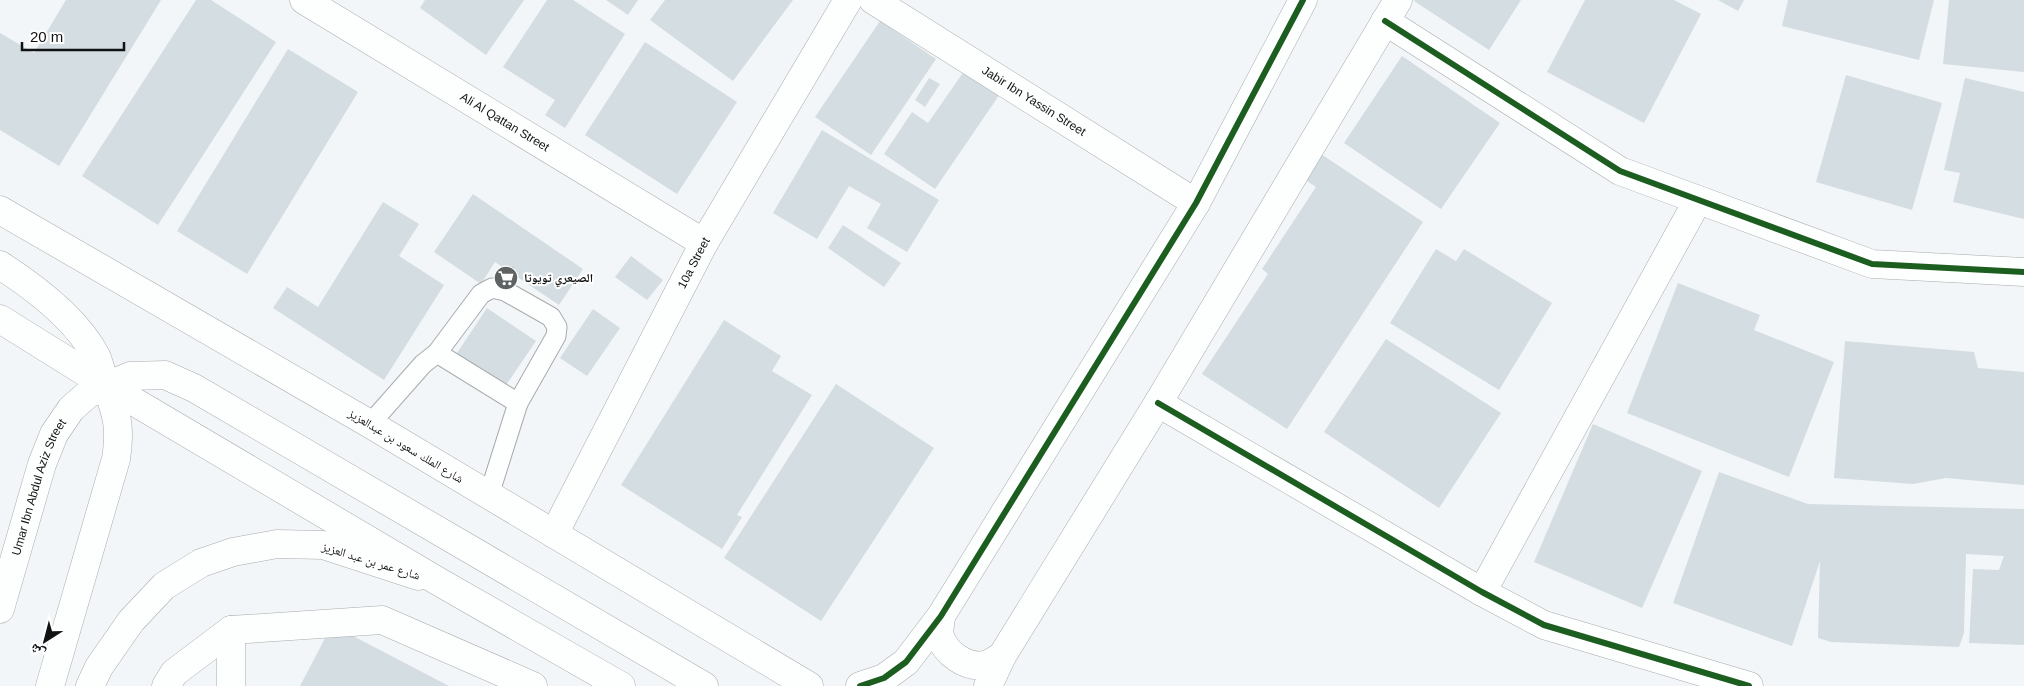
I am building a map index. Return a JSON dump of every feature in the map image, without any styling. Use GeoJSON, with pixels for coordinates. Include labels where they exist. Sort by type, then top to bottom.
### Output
{"type":"FeatureCollection","features":[{"type":"Feature","properties":{"kind":"street","name":"Ali Al Qattan Street"},"geometry":{"type":"LineString","coordinates":[[304,0],[704,243]]}},
{"type":"Feature","properties":{"kind":"street","name":"10a Street"},"geometry":{"type":"LineString","coordinates":[[554,534],[704,243],[848,0]]}},
{"type":"Feature","properties":{"kind":"street","name":"Jabir Ibn Yassin Street"},"geometry":{"type":"LineString","coordinates":[[872,0],[1196,203]]}},
{"type":"Feature","properties":{"kind":"street"},"geometry":{"type":"LineString","coordinates":[[860,686],[884,678],[906,662],[942,616],[1196,203],[1303,0]]}},
{"type":"Feature","properties":{"kind":"street"},"geometry":{"type":"LineString","coordinates":[[988,686],[1002,656],[1158,403],[1391,10],[1620,171],[1872,264],[2024,272]]}},
{"type":"Feature","properties":{"kind":"street"},"geometry":{"type":"LineString","coordinates":[[1482,592],[1698,200]]}},
{"type":"Feature","properties":{"kind":"street","name":"شارع الملك سعود بن عبدالعزيز"},"geometry":{"type":"LineString","coordinates":[[0,210],[370,424],[809,686]]}},
{"type":"Feature","properties":{"kind":"street"},"geometry":{"type":"LineString","coordinates":[[0,266],[33,286],[76,328],[96,356],[116,412],[119,438],[116,459],[50,686]]}},
{"type":"Feature","properties":{"kind":"street"},"geometry":{"type":"LineString","coordinates":[[0,319],[106,385],[441,583],[621,686]]}},
{"type":"Feature","properties":{"kind":"street","name":"Umar Ibn Abdul Aziz Street"},"geometry":{"type":"LineString","coordinates":[[0,609],[42,464],[54,434],[71,409],[88,394],[130,376],[165,375],[194,388],[704,686]]}},
{"type":"Feature","properties":{"kind":"street"},"geometry":{"type":"LineString","coordinates":[[1158,403],[1482,592],[1544,626],[1749,686]]}},
{"type":"Feature","properties":{"kind":"street","name":"شارع عمر بن عبد العزيز"},"geometry":{"type":"LineString","coordinates":[[90,686],[99,667],[131,622],[164,586],[201,563],[233,552],[277,544],[323,545],[441,583]]}},
{"type":"Feature","properties":{"kind":"street"},"geometry":{"type":"LineString","coordinates":[[942,616],[939,635],[947,649],[957,658],[970,664],[985,665],[1002,656]]}},
{"type":"Feature","properties":{"kind":"street"},"geometry":{"type":"LineString","coordinates":[[166,686],[174,673],[231,630],[382,620],[533,686]]}},
{"type":"Feature","properties":{"kind":"street"},"geometry":{"type":"LineString","coordinates":[[230,686],[231,630]]}},
{"type":"Feature","properties":{"kind":"lane"},"geometry":{"type":"LineString","coordinates":[[370,424],[423,364],[437,353],[481,294],[492,288],[505,291],[551,317],[557,327],[556,336],[518,403],[489,495]]}},
{"type":"Feature","properties":{"kind":"lane"},"geometry":{"type":"LineString","coordinates":[[437,353],[518,403]]}},
{"type":"Feature","properties":{"kind":"building"},"geometry":{"type":"Polygon","coordinates":[[[66,0],[161,0],[59,166],[0,130],[0,33],[34,53],[66,0]]]}},
{"type":"Feature","properties":{"kind":"building"},"geometry":{"type":"Polygon","coordinates":[[[196,0],[211,0],[276,42],[158,225],[82,176],[196,0]]]}},
{"type":"Feature","properties":{"kind":"building"},"geometry":{"type":"Polygon","coordinates":[[[425,0],[524,0],[486,55],[420,8],[425,0]]]}},
{"type":"Feature","properties":{"kind":"building"},"geometry":{"type":"Polygon","coordinates":[[[547,0],[573,0],[625,34],[565,128],[545,115],[555,100],[503,67],[547,0]]]}},
{"type":"Feature","properties":{"kind":"building"},"geometry":{"type":"Polygon","coordinates":[[[606,0],[638,0],[628,15],[606,0]]]}},
{"type":"Feature","properties":{"kind":"building"},"geometry":{"type":"Polygon","coordinates":[[[665,0],[793,0],[733,81],[650,20],[665,0]]]}},
{"type":"Feature","properties":{"kind":"building"},"geometry":{"type":"Polygon","coordinates":[[[1415,0],[1521,0],[1489,50],[1415,0]]]}},
{"type":"Feature","properties":{"kind":"building"},"geometry":{"type":"Polygon","coordinates":[[[1585,0],[1674,0],[1701,14],[1644,123],[1547,72],[1585,0]]]}},
{"type":"Feature","properties":{"kind":"building"},"geometry":{"type":"Polygon","coordinates":[[[1718,0],[1744,0],[1738,11],[1718,0]]]}},
{"type":"Feature","properties":{"kind":"building"},"geometry":{"type":"Polygon","coordinates":[[[1788,0],[1934,0],[1919,60],[1782,26],[1788,0]]]}},
{"type":"Feature","properties":{"kind":"building"},"geometry":{"type":"Polygon","coordinates":[[[1949,0],[2024,0],[2024,72],[1943,64],[1949,0]]]}},
{"type":"Feature","properties":{"kind":"building"},"geometry":{"type":"Polygon","coordinates":[[[880,21],[936,59],[871,155],[815,117],[880,21]]]}},
{"type":"Feature","properties":{"kind":"building"},"geometry":{"type":"Polygon","coordinates":[[[645,42],[737,102],[677,194],[585,135],[645,42]]]}},
{"type":"Feature","properties":{"kind":"building"},"geometry":{"type":"Polygon","coordinates":[[[288,49],[358,92],[247,274],[177,231],[288,49]]]}},
{"type":"Feature","properties":{"kind":"building"},"geometry":{"type":"Polygon","coordinates":[[[1402,56],[1500,123],[1441,209],[1344,143],[1402,56]]]}},
{"type":"Feature","properties":{"kind":"building"},"geometry":{"type":"Polygon","coordinates":[[[967,67],[1002,91],[935,189],[884,154],[912,112],[928,123],[967,67]]]}},
{"type":"Feature","properties":{"kind":"building"},"geometry":{"type":"Polygon","coordinates":[[[1846,75],[1942,103],[1912,210],[1816,182],[1846,75]]]}},
{"type":"Feature","properties":{"kind":"building"},"geometry":{"type":"Polygon","coordinates":[[[929,78],[940,84],[925,107],[915,100],[929,78]]]}},
{"type":"Feature","properties":{"kind":"building"},"geometry":{"type":"Polygon","coordinates":[[[1965,78],[2024,92],[2024,219],[1953,202],[1960,173],[1944,170],[1965,78]]]}},
{"type":"Feature","properties":{"kind":"building"},"geometry":{"type":"Polygon","coordinates":[[[822,130],[939,200],[907,252],[867,228],[881,204],[849,186],[817,239],[773,213],[822,130]]]}},
{"type":"Feature","properties":{"kind":"building"},"geometry":{"type":"Polygon","coordinates":[[[1321,154],[1423,222],[1287,429],[1202,374],[1268,274],[1262,269],[1316,187],[1304,179],[1321,154]]]}},
{"type":"Feature","properties":{"kind":"building"},"geometry":{"type":"Polygon","coordinates":[[[473,194],[583,269],[559,305],[495,262],[481,284],[434,252],[473,194]]]}},
{"type":"Feature","properties":{"kind":"building"},"geometry":{"type":"Polygon","coordinates":[[[383,202],[419,224],[399,256],[444,285],[384,380],[273,308],[287,287],[318,307],[383,202]]]}},
{"type":"Feature","properties":{"kind":"building"},"geometry":{"type":"Polygon","coordinates":[[[843,225],[901,263],[884,287],[828,248],[843,225]]]}},
{"type":"Feature","properties":{"kind":"building"},"geometry":{"type":"Polygon","coordinates":[[[1436,249],[1456,261],[1464,249],[1552,303],[1499,390],[1390,323],[1436,249]]]}},
{"type":"Feature","properties":{"kind":"building"},"geometry":{"type":"Polygon","coordinates":[[[631,256],[663,280],[647,300],[615,277],[631,256]]]}},
{"type":"Feature","properties":{"kind":"building"},"geometry":{"type":"Polygon","coordinates":[[[1678,283],[1760,315],[1754,330],[1834,362],[1789,477],[1627,413],[1678,283]]]}},
{"type":"Feature","properties":{"kind":"building"},"geometry":{"type":"Polygon","coordinates":[[[487,308],[536,341],[504,388],[455,356],[487,308]]]}},
{"type":"Feature","properties":{"kind":"building"},"geometry":{"type":"Polygon","coordinates":[[[593,309],[620,328],[587,376],[560,358],[593,309]]]}},
{"type":"Feature","properties":{"kind":"building"},"geometry":{"type":"Polygon","coordinates":[[[724,320],[781,356],[772,371],[812,395],[737,515],[742,517],[722,549],[621,485],[724,320]]]}},
{"type":"Feature","properties":{"kind":"building"},"geometry":{"type":"Polygon","coordinates":[[[1386,339],[1501,413],[1439,508],[1324,432],[1386,339]]]}},
{"type":"Feature","properties":{"kind":"building"},"geometry":{"type":"Polygon","coordinates":[[[1845,341],[1974,352],[1978,368],[2024,372],[2024,485],[1946,478],[1913,484],[1834,478],[1845,341]]]}},
{"type":"Feature","properties":{"kind":"building"},"geometry":{"type":"Polygon","coordinates":[[[836,384],[934,448],[821,621],[724,558],[836,384]]]}},
{"type":"Feature","properties":{"kind":"building"},"geometry":{"type":"Polygon","coordinates":[[[1593,424],[1702,471],[1642,608],[1534,562],[1593,424]]]}},
{"type":"Feature","properties":{"kind":"building"},"geometry":{"type":"Polygon","coordinates":[[[1719,472],[1808,504],[2024,509],[2024,645],[1969,643],[1973,569],[1999,570],[2004,556],[1966,554],[1964,633],[1959,647],[1831,642],[1818,638],[1820,561],[1792,646],[1673,603],[1719,472]]]}},
{"type":"Feature","properties":{"kind":"building"},"geometry":{"type":"Polygon","coordinates":[[[332,625],[449,686],[300,686],[332,625]]]}},
{"type":"Feature","properties":{"kind":"cycle path"},"geometry":{"type":"LineString","coordinates":[[860,686],[884,678],[906,662],[941,616],[1196,203],[1303,0]]}},
{"type":"Feature","properties":{"kind":"cycle path"},"geometry":{"type":"LineString","coordinates":[[1385,21],[1620,171],[1872,264],[2024,272]]}},
{"type":"Feature","properties":{"kind":"cycle path"},"geometry":{"type":"LineString","coordinates":[[1158,403],[1482,592],[1544,625],[1749,686]]}},
{"type":"Feature","properties":{"kind":"place","name":"الصيعري تويوتا"},"geometry":{"type":"Point","coordinates":[506,278]}}]}
